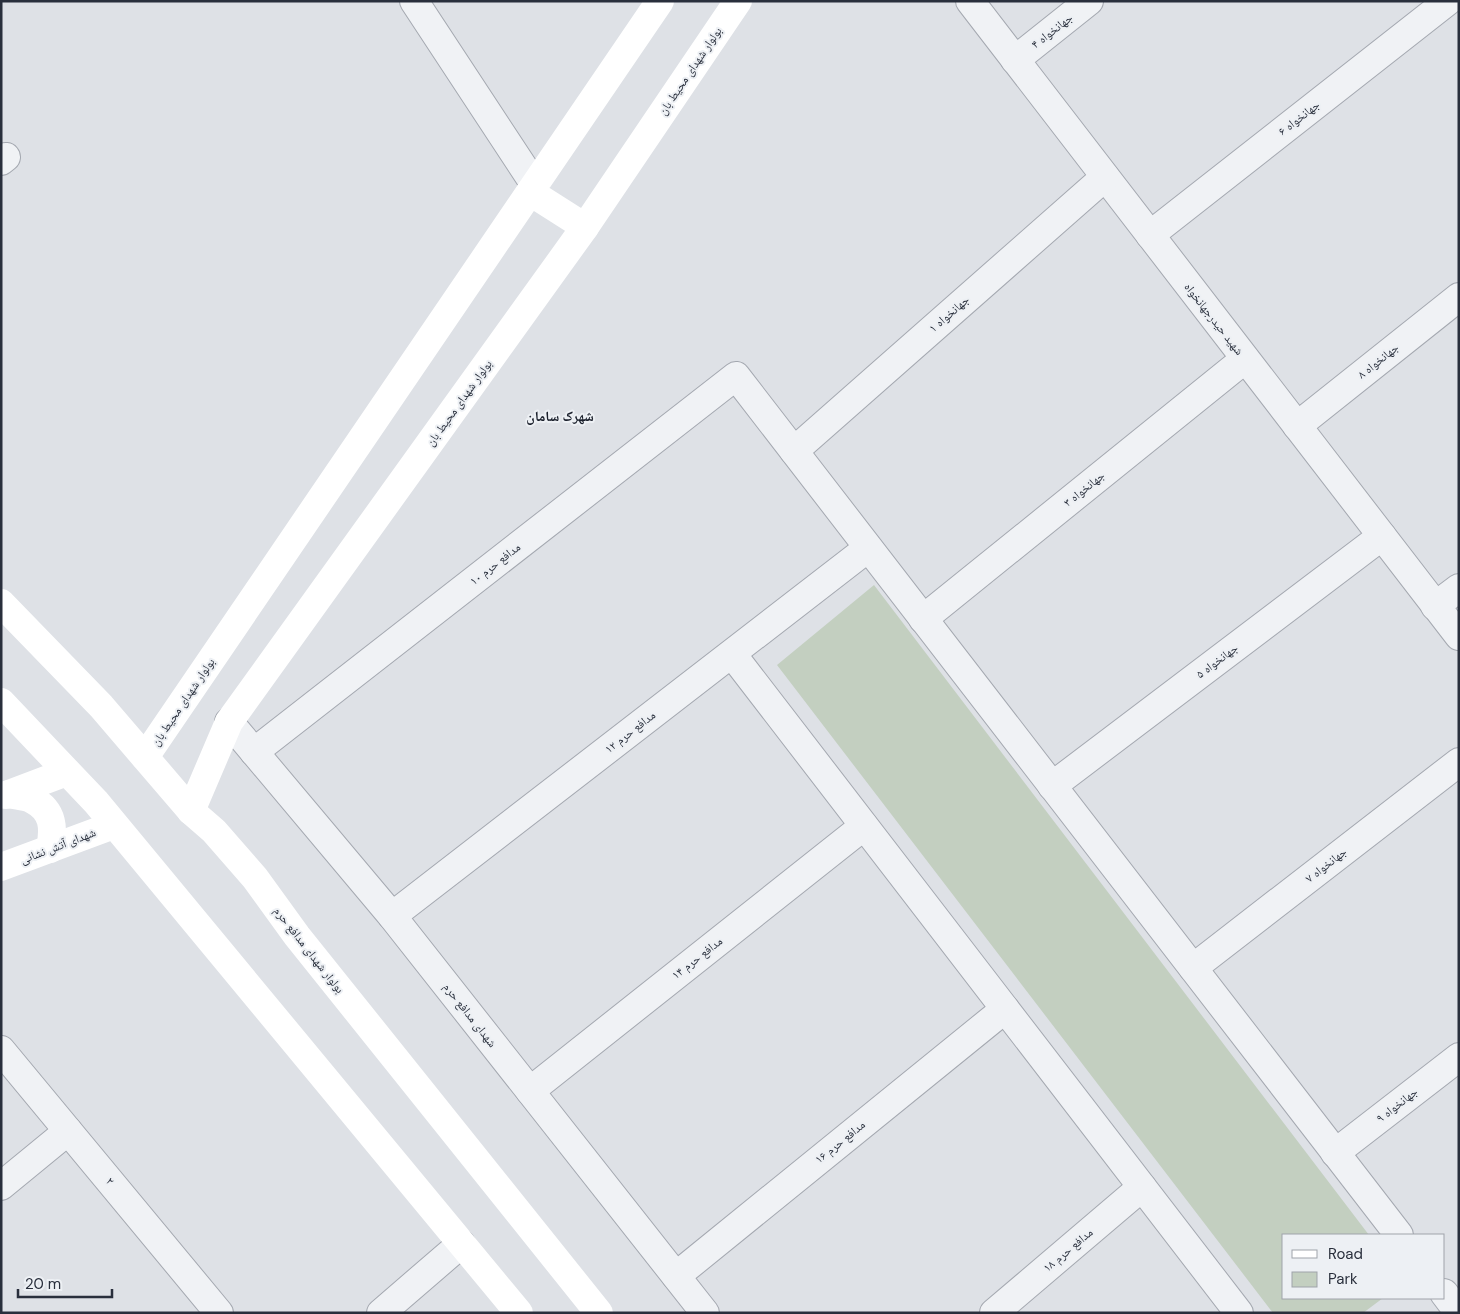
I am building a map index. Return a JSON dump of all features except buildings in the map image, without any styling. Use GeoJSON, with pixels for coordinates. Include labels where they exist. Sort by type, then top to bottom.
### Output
{"type":"FeatureCollection","features":[{"type":"Feature","properties":{"kind":"street"},"geometry":{"type":"LineString","coordinates":[[414,1],[532,188],[586,227]]}},
{"type":"Feature","properties":{"kind":"street","name":"بولوار شهدای محیط بان"},"geometry":{"type":"LineString","coordinates":[[145,757],[660,1]]}},
{"type":"Feature","properties":{"kind":"street","name":"بولوار شهدای محیط بان"},"geometry":{"type":"LineString","coordinates":[[191,811],[229,722],[586,227],[738,1]]}},
{"type":"Feature","properties":{"kind":"street","name":"شهید حیدرجهانخواه"},"geometry":{"type":"LineString","coordinates":[[970,1],[1459,636]]}},
{"type":"Feature","properties":{"kind":"street","name":"جهانخواه ۴"},"geometry":{"type":"LineString","coordinates":[[1015,60],[1089,1]]}},
{"type":"Feature","properties":{"kind":"street","name":"جهانخواه ۶"},"geometry":{"type":"LineString","coordinates":[[1150,235],[1448,1]]}},
{"type":"Feature","properties":{"kind":"street","name":"جهانخواه ۱"},"geometry":{"type":"LineString","coordinates":[[794,451],[1105,177]]}},
{"type":"Feature","properties":{"kind":"street","name":"جهانخواه ۸"},"geometry":{"type":"LineString","coordinates":[[1297,426],[1459,296]]}},
{"type":"Feature","properties":{"kind":"street","name":"جهانخواه ۳"},"geometry":{"type":"LineString","coordinates":[[923,619],[1246,359]]}},
{"type":"Feature","properties":{"kind":"street","name":"مدافع حرم ۱۰"},"geometry":{"type":"LineString","coordinates":[[254,752],[736,376],[794,451]]}},
{"type":"Feature","properties":{"kind":"street"},"geometry":{"type":"LineString","coordinates":[[794,451],[1398,1234]]}},
{"type":"Feature","properties":{"kind":"street","name":"جهانخواه ۵"},"geometry":{"type":"LineString","coordinates":[[1052,786],[1382,536]]}},
{"type":"Feature","properties":{"kind":"street","name":"مدافع حرم ۱۲"},"geometry":{"type":"LineString","coordinates":[[392,916],[868,548]]}},
{"type":"Feature","properties":{"kind":"street"},"geometry":{"type":"LineString","coordinates":[[1435,606],[1459,588]]}},
{"type":"Feature","properties":{"kind":"street","name":"بولوار شهدای مدافع حرم"},"geometry":{"type":"LineString","coordinates":[[1,603],[101,706],[191,811],[214,831],[255,878],[297,936],[599,1313]]}},
{"type":"Feature","properties":{"kind":"street"},"geometry":{"type":"LineString","coordinates":[[732,654],[1239,1313]]}},
{"type":"Feature","properties":{"kind":"street"},"geometry":{"type":"LineString","coordinates":[[1,702],[114,825],[519,1313]]}},
{"type":"Feature","properties":{"kind":"street","name":"شهدای مدافع حرم"},"geometry":{"type":"LineString","coordinates":[[229,722],[392,916],[705,1313]]}},
{"type":"Feature","properties":{"kind":"street","name":"جهانخواه ۷"},"geometry":{"type":"LineString","coordinates":[[1193,968],[1459,762]]}},
{"type":"Feature","properties":{"kind":"street"},"geometry":{"type":"LineString","coordinates":[[5,796],[67,772]]}},
{"type":"Feature","properties":{"kind":"street"},"geometry":{"type":"LineString","coordinates":[[5,796],[32,799],[47,812],[53,830],[50,849]]}},
{"type":"Feature","properties":{"kind":"street","name":"شهدای آتش نشانی"},"geometry":{"type":"LineString","coordinates":[[1,867],[114,825]]}},
{"type":"Feature","properties":{"kind":"street","name":"مدافع حرم ۱۴"},"geometry":{"type":"LineString","coordinates":[[530,1091],[864,826]]}},
{"type":"Feature","properties":{"kind":"street","name":"مدافع حرم ۱۶"},"geometry":{"type":"LineString","coordinates":[[676,1276],[1005,1009]]}},
{"type":"Feature","properties":{"kind":"street","name":"۲"},"geometry":{"type":"LineString","coordinates":[[1,1050],[219,1313]]}},
{"type":"Feature","properties":{"kind":"street","name":"جهانخواه ۹"},"geometry":{"type":"LineString","coordinates":[[1336,1153],[1459,1057]]}},
{"type":"Feature","properties":{"kind":"street"},"geometry":{"type":"LineString","coordinates":[[1,1186],[68,1131]]}},
{"type":"Feature","properties":{"kind":"street","name":"مدافع حرم ۱۸"},"geometry":{"type":"LineString","coordinates":[[994,1313],[1142,1187]]}},
{"type":"Feature","properties":{"kind":"street"},"geometry":{"type":"LineString","coordinates":[[381,1313],[461,1244]]}},
{"type":"Feature","properties":{"kind":"street"},"geometry":{"type":"LineString","coordinates":[[1445,1294],[1459,1313]]}},
{"type":"Feature","properties":{"kind":"green space"},"geometry":{"type":"Polygon","coordinates":[[[874,585],[1368,1234],[1282,1234],[1282,1299],[1382,1299],[1363,1313],[1273,1313],[777,665],[874,585]]]}},
{"type":"Feature","properties":{"kind":"district","name":"شهرک سامان"},"geometry":{"type":"Point","coordinates":[560,416]}}]}
